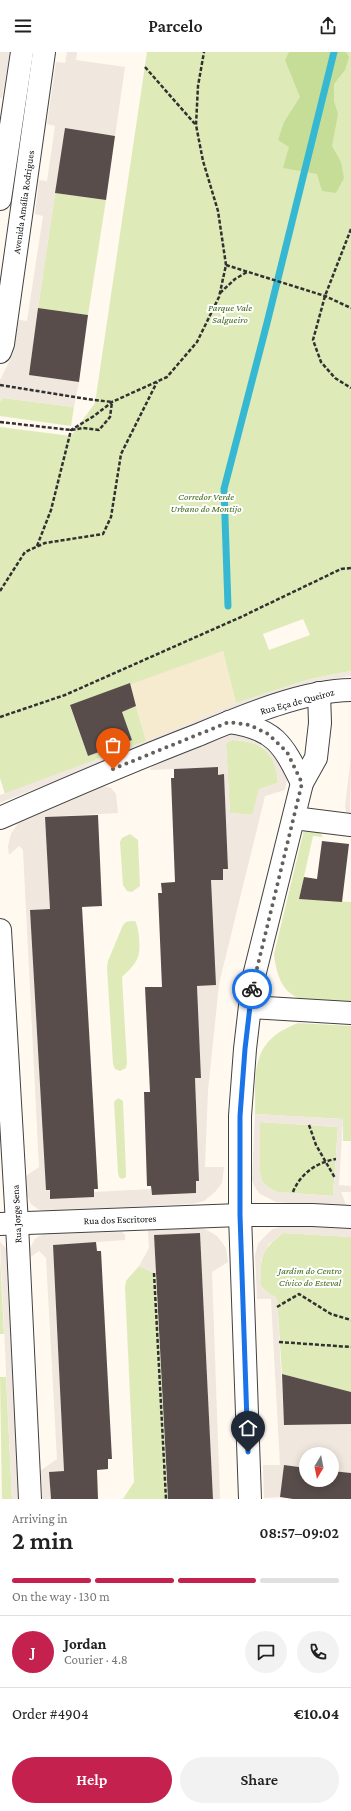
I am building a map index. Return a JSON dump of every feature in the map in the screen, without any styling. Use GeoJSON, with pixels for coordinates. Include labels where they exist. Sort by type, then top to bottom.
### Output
{"type":"FeatureCollection","features":[{"type":"Feature","properties":{"kind":"street"},"geometry":{"type":"LineString","coordinates":[[0,199],[22,52]]}},
{"type":"Feature","properties":{"kind":"street","name":"Avenida Amália Rodrigues"},"geometry":{"type":"LineString","coordinates":[[0,352],[3,344],[44,52]]}},
{"type":"Feature","properties":{"kind":"street"},"geometry":{"type":"LineString","coordinates":[[18,77],[40,80]]}},
{"type":"Feature","properties":{"kind":"street","name":"Rua Eça de Queiroz"},"geometry":{"type":"LineString","coordinates":[[0,818],[127,762],[229,722],[274,706],[319,693],[338,690],[351,690]]}},
{"type":"Feature","properties":{"kind":"street"},"geometry":{"type":"LineString","coordinates":[[250,1499],[240,1215],[240,1116],[253,980],[302,783],[316,758],[320,723],[319,693]]}},
{"type":"Feature","properties":{"kind":"street"},"geometry":{"type":"LineString","coordinates":[[229,722],[250,725],[268,734],[287,752],[302,783]]}},
{"type":"Feature","properties":{"kind":"street"},"geometry":{"type":"LineString","coordinates":[[294,818],[351,825]]}},
{"type":"Feature","properties":{"kind":"street","name":"Rua Jorge Sena"},"geometry":{"type":"LineString","coordinates":[[0,930],[9,1224],[30,1499]]}},
{"type":"Feature","properties":{"kind":"street"},"geometry":{"type":"LineString","coordinates":[[250,1007],[351,1012]]}},
{"type":"Feature","properties":{"kind":"street","name":"Rua dos Escritores"},"geometry":{"type":"LineString","coordinates":[[9,1224],[240,1215],[312,1215],[351,1218]]}},
{"type":"Feature","properties":{"kind":"path"},"geometry":{"type":"LineString","coordinates":[[37,546],[51,510],[71,430],[94,416],[112,402],[167,377],[197,342],[220,293],[226,265],[218,212],[202,161],[196,125],[198,86],[204,52]]}},
{"type":"Feature","properties":{"kind":"path"},"geometry":{"type":"LineString","coordinates":[[145,67],[196,125]]}},
{"type":"Feature","properties":{"kind":"path"},"geometry":{"type":"LineString","coordinates":[[351,228],[325,296],[313,340],[321,362],[335,378],[351,388]]}},
{"type":"Feature","properties":{"kind":"path"},"geometry":{"type":"LineString","coordinates":[[226,265],[325,296],[351,308]]}},
{"type":"Feature","properties":{"kind":"path"},"geometry":{"type":"LineString","coordinates":[[220,293],[235,279],[249,272]]}},
{"type":"Feature","properties":{"kind":"path"},"geometry":{"type":"LineString","coordinates":[[0,591],[25,552],[45,543],[103,534],[112,517],[121,454],[157,382]]}},
{"type":"Feature","properties":{"kind":"path"},"geometry":{"type":"LineString","coordinates":[[0,385],[112,402]]}},
{"type":"Feature","properties":{"kind":"path"},"geometry":{"type":"LineString","coordinates":[[0,422],[71,430],[83,428],[99,430],[110,417],[112,402]]}},
{"type":"Feature","properties":{"kind":"path"},"geometry":{"type":"LineString","coordinates":[[0,717],[65,695],[242,617],[340,569],[351,568]]}},
{"type":"Feature","properties":{"kind":"path"},"geometry":{"type":"LineString","coordinates":[[309,1125],[325,1161],[335,1178]]}},
{"type":"Feature","properties":{"kind":"path"},"geometry":{"type":"LineString","coordinates":[[293,1193],[297,1182],[316,1166],[325,1161],[336,1159]]}},
{"type":"Feature","properties":{"kind":"path"},"geometry":{"type":"LineString","coordinates":[[154,1273],[166,1499]]}},
{"type":"Feature","properties":{"kind":"path"},"geometry":{"type":"LineString","coordinates":[[277,1307],[299,1294],[331,1314],[351,1320]]}},
{"type":"Feature","properties":{"kind":"path"},"geometry":{"type":"LineString","coordinates":[[279,1342],[351,1347]]}},
{"type":"Feature","properties":{"kind":"shaded area"},"geometry":{"type":"Polygon","coordinates":[[[0,52],[10,52],[2,98],[0,98],[0,52]]]}},
{"type":"Feature","properties":{"kind":"shaded area"},"geometry":{"type":"Polygon","coordinates":[[[67,52],[77,52],[76,60],[125,67],[115,136],[65,129],[38,308],[29,375],[79,382],[74,407],[3,398],[0,402],[0,380],[12,356],[19,320],[27,321],[43,216],[35,214],[39,180],[47,181],[55,126],[47,124],[56,62],[65,63],[67,52]]]}},
{"type":"Feature","properties":{"kind":"shaded area"},"geometry":{"type":"Polygon","coordinates":[[[223,651],[236,703],[146,741],[130,683],[223,651]]]}},
{"type":"Feature","properties":{"kind":"shaded area"},"geometry":{"type":"Polygon","coordinates":[[[351,671],[351,676],[309,683],[255,700],[0,803],[0,795],[146,741],[236,703],[310,679],[351,671]]]}},
{"type":"Feature","properties":{"kind":"shaded area"},"geometry":{"type":"Polygon","coordinates":[[[239,732],[266,740],[284,764],[287,778],[285,790],[265,796],[219,984],[208,1091],[205,1167],[224,1167],[222,1183],[215,1192],[204,1201],[192,1204],[45,1211],[38,1209],[31,1204],[26,1193],[26,1176],[39,1167],[23,850],[19,846],[9,855],[8,846],[11,834],[18,823],[24,818],[101,785],[111,788],[116,794],[118,813],[45,817],[50,909],[30,910],[46,1190],[50,1190],[50,1199],[94,1197],[94,1192],[151,1189],[152,1195],[196,1193],[196,1181],[199,1181],[195,1078],[201,1078],[197,986],[215,985],[211,891],[206,880],[223,880],[223,869],[228,869],[224,775],[218,775],[218,767],[150,770],[153,764],[223,735],[239,732]],[[232,740],[226,743],[230,813],[252,815],[259,789],[278,783],[277,773],[272,759],[263,747],[245,741],[232,740]]]}},
{"type":"Feature","properties":{"kind":"shaded area"},"geometry":{"type":"Polygon","coordinates":[[[351,757],[351,817],[346,811],[345,806],[351,757]]]}},
{"type":"Feature","properties":{"kind":"shaded area"},"geometry":{"type":"Polygon","coordinates":[[[255,1114],[343,1119],[339,1185],[351,1186],[351,1192],[341,1192],[347,1207],[276,1202],[260,1194],[254,1186],[252,1179],[255,1114]],[[260,1122],[260,1172],[262,1181],[269,1188],[277,1192],[333,1196],[338,1127],[260,1122]]]}},
{"type":"Feature","properties":{"kind":"shaded area"},"geometry":{"type":"Polygon","coordinates":[[[196,1226],[217,1236],[226,1248],[228,1262],[212,1272],[220,1499],[213,1499],[200,1233],[154,1235],[156,1274],[139,1266],[149,1248],[148,1231],[152,1228],[196,1226]]]}},
{"type":"Feature","properties":{"kind":"shaded area"},"geometry":{"type":"Polygon","coordinates":[[[284,1226],[351,1229],[351,1237],[283,1233],[269,1244],[261,1260],[261,1286],[268,1293],[277,1298],[284,1425],[351,1424],[351,1473],[339,1472],[339,1447],[299,1447],[299,1467],[284,1465],[280,1497],[264,1498],[263,1465],[280,1465],[271,1299],[257,1299],[255,1255],[258,1244],[273,1229],[284,1226]]]}},
{"type":"Feature","properties":{"kind":"shaded area"},"geometry":{"type":"Polygon","coordinates":[[[122,1232],[125,1235],[125,1240],[53,1245],[64,1471],[49,1472],[51,1499],[42,1499],[40,1471],[57,1459],[46,1258],[39,1251],[29,1258],[30,1248],[35,1239],[43,1234],[122,1232]]]}},
{"type":"Feature","properties":{"kind":"shaded area"},"geometry":{"type":"Polygon","coordinates":[[[0,1242],[7,1249],[19,1499],[12,1499],[0,1242]]]}},
{"type":"Feature","properties":{"kind":"green space","name":"Corredor Verde Urbano do Montijo"},"geometry":{"type":"Polygon","coordinates":[[[147,52],[351,52],[351,671],[310,679],[236,703],[223,651],[70,706],[88,756],[132,740],[122,712],[136,706],[146,741],[5,794],[0,778],[0,427],[71,436],[95,403],[147,52]],[[303,619],[263,634],[269,650],[310,635],[303,619]]]}},
{"type":"Feature","properties":{"kind":"green space"},"geometry":{"type":"Polygon","coordinates":[[[289,52],[346,52],[349,57],[345,70],[334,84],[334,101],[338,114],[332,146],[341,162],[344,178],[336,193],[322,191],[317,174],[283,168],[289,147],[278,140],[284,122],[300,97],[285,60],[289,52]]]}},
{"type":"Feature","properties":{"kind":"green space"},"geometry":{"type":"Polygon","coordinates":[[[55,193],[106,200],[88,315],[38,308],[55,193]]]}},
{"type":"Feature","properties":{"kind":"green space"},"geometry":{"type":"Polygon","coordinates":[[[3,398],[74,407],[71,426],[0,416],[0,402],[3,398]]]}},
{"type":"Feature","properties":{"kind":"green space"},"geometry":{"type":"Polygon","coordinates":[[[232,740],[252,743],[266,750],[274,763],[277,772],[278,783],[259,789],[253,815],[230,813],[226,743],[232,740]]]}},
{"type":"Feature","properties":{"kind":"green space"},"geometry":{"type":"Polygon","coordinates":[[[304,830],[320,832],[323,837],[313,836],[299,899],[351,902],[351,1004],[322,1003],[299,998],[290,993],[283,984],[277,972],[274,954],[304,830]]]}},
{"type":"Feature","properties":{"kind":"green space"},"geometry":{"type":"Polygon","coordinates":[[[130,834],[138,840],[140,886],[132,892],[127,891],[123,885],[120,842],[122,838],[130,834]]]}},
{"type":"Feature","properties":{"kind":"green space"},"geometry":{"type":"Polygon","coordinates":[[[135,921],[136,924],[139,954],[135,963],[122,977],[127,1063],[126,1068],[120,1071],[115,1069],[113,1064],[107,967],[108,961],[123,925],[126,922],[135,921]]]}},
{"type":"Feature","properties":{"kind":"green space"},"geometry":{"type":"Polygon","coordinates":[[[298,1023],[351,1026],[351,1141],[343,1141],[343,1119],[255,1114],[256,1069],[263,1050],[269,1041],[278,1033],[298,1023]]]}},
{"type":"Feature","properties":{"kind":"green space"},"geometry":{"type":"Polygon","coordinates":[[[118,1098],[123,1101],[126,1177],[122,1179],[119,1177],[118,1173],[114,1102],[118,1098]]]}},
{"type":"Feature","properties":{"kind":"green space"},"geometry":{"type":"Polygon","coordinates":[[[260,1122],[338,1127],[333,1196],[277,1192],[270,1189],[262,1181],[260,1176],[259,1152],[260,1122]]]}},
{"type":"Feature","properties":{"kind":"green space","name":"Jardim do Centro Cívico do Esteval"},"geometry":{"type":"Polygon","coordinates":[[[283,1233],[351,1237],[351,1392],[282,1374],[277,1298],[268,1293],[261,1286],[261,1262],[266,1250],[275,1239],[283,1233]]]}},
{"type":"Feature","properties":{"kind":"green space"},"geometry":{"type":"Polygon","coordinates":[[[0,1255],[4,1334],[0,1334],[0,1255]]]}},
{"type":"Feature","properties":{"kind":"green space"},"geometry":{"type":"Polygon","coordinates":[[[139,1266],[156,1274],[168,1499],[123,1499],[134,1482],[125,1287],[126,1281],[139,1266]]]}},
{"type":"Feature","properties":{"kind":"green space"},"geometry":{"type":"Polygon","coordinates":[[[0,1377],[6,1377],[12,1499],[2,1499],[0,1377]]]}},
{"type":"Feature","properties":{"kind":"building"},"geometry":{"type":"Polygon","coordinates":[[[65,128],[115,136],[106,200],[55,193],[65,128]]]}},
{"type":"Feature","properties":{"kind":"building"},"geometry":{"type":"Polygon","coordinates":[[[38,308],[88,315],[79,382],[29,375],[38,308]]]}},
{"type":"Feature","properties":{"kind":"building"},"geometry":{"type":"Polygon","coordinates":[[[130,683],[136,706],[122,712],[132,740],[88,756],[70,705],[130,683]]]}},
{"type":"Feature","properties":{"kind":"building"},"geometry":{"type":"Polygon","coordinates":[[[218,767],[218,775],[224,774],[228,869],[223,869],[223,880],[211,880],[216,985],[197,986],[201,1078],[195,1078],[199,1181],[196,1181],[196,1193],[152,1195],[151,1186],[147,1186],[144,1092],[150,1092],[145,987],[162,987],[158,893],[162,893],[161,883],[175,882],[171,778],[174,778],[174,769],[218,767]]]}},
{"type":"Feature","properties":{"kind":"building"},"geometry":{"type":"Polygon","coordinates":[[[98,815],[102,906],[82,907],[98,1189],[94,1189],[94,1197],[50,1199],[50,1190],[46,1190],[30,910],[50,909],[45,817],[98,815]]]}},
{"type":"Feature","properties":{"kind":"building"},"geometry":{"type":"Polygon","coordinates":[[[322,841],[349,844],[342,902],[299,899],[304,877],[317,879],[322,841]]]}},
{"type":"Feature","properties":{"kind":"building"},"geometry":{"type":"Polygon","coordinates":[[[200,1233],[213,1499],[168,1499],[154,1235],[200,1233]]]}},
{"type":"Feature","properties":{"kind":"building"},"geometry":{"type":"Polygon","coordinates":[[[96,1242],[97,1251],[101,1251],[112,1459],[108,1459],[108,1469],[97,1470],[98,1499],[51,1499],[49,1472],[64,1471],[53,1245],[96,1242]]]}},
{"type":"Feature","properties":{"kind":"building"},"geometry":{"type":"Polygon","coordinates":[[[282,1374],[351,1392],[351,1424],[284,1425],[282,1374]]]}},
{"type":"Feature","properties":{"kind":"building"},"geometry":{"type":"Polygon","coordinates":[[[284,1465],[299,1467],[299,1487],[339,1487],[339,1472],[351,1473],[351,1499],[293,1499],[280,1497],[284,1465]]]}},
{"type":"Feature","properties":{"kind":"waterway"},"geometry":{"type":"LineString","coordinates":[[228,606],[224,489],[334,52]]}},
{"type":"Feature","properties":{"kind":"way so far"},"geometry":{"type":"LineString","coordinates":[[113,769],[127,762],[229,722],[250,725],[268,734],[287,752],[302,783],[252,989]]}},
{"type":"Feature","properties":{"kind":"route"},"geometry":{"type":"LineString","coordinates":[[248,1452],[240,1215],[240,1116],[245,1049],[252,989]]}},
{"type":"Feature","properties":{"kind":"park label","name":"Parque Vale Salgueiro"},"geometry":{"type":"Point","coordinates":[230,312]}}]}
